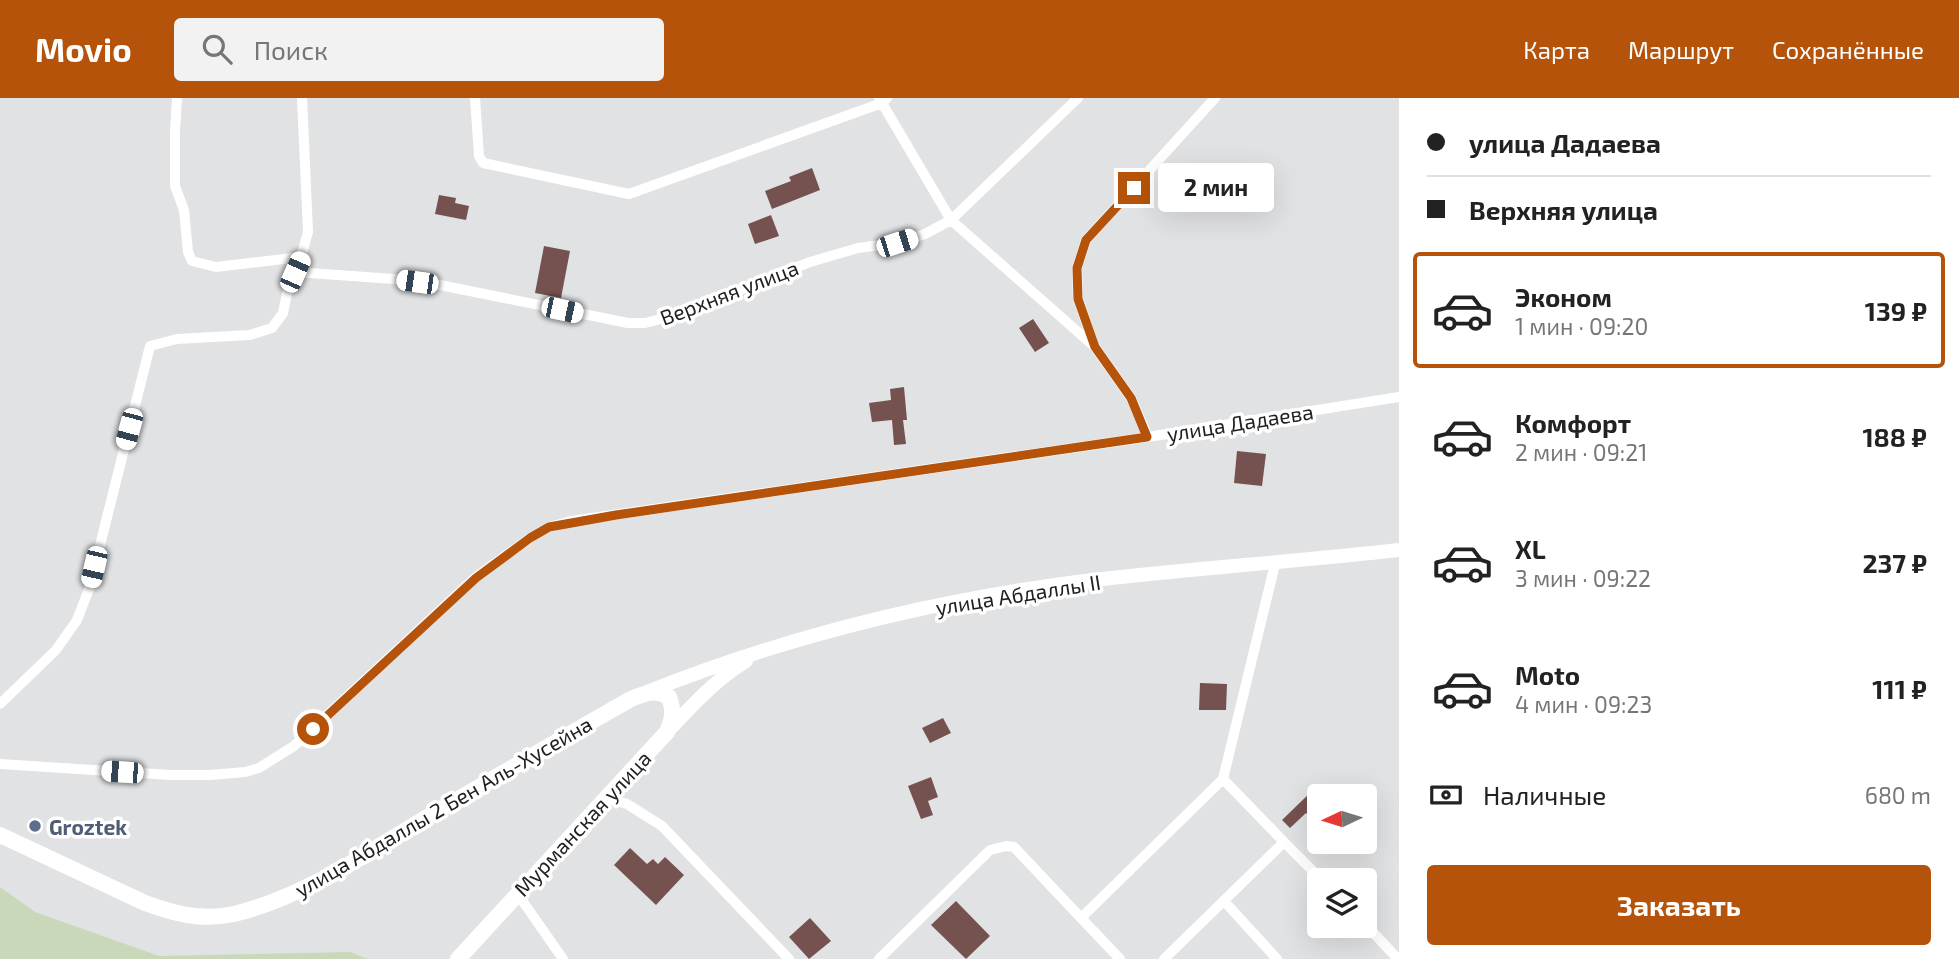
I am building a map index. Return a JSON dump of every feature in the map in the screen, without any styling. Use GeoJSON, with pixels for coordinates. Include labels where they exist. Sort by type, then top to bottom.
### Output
{"type":"FeatureCollection","features":[{"type":"Feature","properties":{"kind":"main road","name":"Мурманская улица"},"geometry":{"type":"LineString","coordinates":[[458,959],[667,732],[673,719],[669,697],[662,693],[648,692]]}},
{"type":"Feature","properties":{"kind":"main road","name":"улица Абдаллы 2 Бен Аль-Хусейна"},"geometry":{"type":"LineString","coordinates":[[0,835],[155,907],[188,916],[234,914],[285,896],[339,870],[547,747],[648,692]]}},
{"type":"Feature","properties":{"kind":"street"},"geometry":{"type":"LineString","coordinates":[[177,98],[176,186],[184,210],[188,253],[192,261],[216,267],[301,257]]}},
{"type":"Feature","properties":{"kind":"street"},"geometry":{"type":"LineString","coordinates":[[0,704],[56,650],[77,620],[89,589],[150,346],[177,339],[250,335],[272,328],[283,313],[288,288],[308,232],[302,98]]}},
{"type":"Feature","properties":{"kind":"street"},"geometry":{"type":"LineString","coordinates":[[475,98],[479,156],[483,163],[628,194],[883,100],[951,220],[1095,347],[1131,398],[1147,437]]}},
{"type":"Feature","properties":{"kind":"street","name":"Верхняя улица"},"geometry":{"type":"LineString","coordinates":[[295,272],[428,284],[611,320],[645,323],[676,315],[810,262],[858,248],[897,243],[925,234],[951,220],[1078,98]]}},
{"type":"Feature","properties":{"kind":"street"},"geometry":{"type":"LineString","coordinates":[[1095,347],[1078,299],[1077,268],[1086,240],[1215,98]]}},
{"type":"Feature","properties":{"kind":"street","name":"улица Дадаева"},"geometry":{"type":"LineString","coordinates":[[0,764],[171,775],[210,775],[246,772],[259,768],[294,746],[476,578],[549,527],[638,511],[1147,437],[1399,397]]}},
{"type":"Feature","properties":{"kind":"street","name":"улица Абдаллы II"},"geometry":{"type":"LineString","coordinates":[[648,692],[706,668],[765,650],[890,616],[989,596],[1078,582],[1399,550]]}},
{"type":"Feature","properties":{"kind":"street"},"geometry":{"type":"LineString","coordinates":[[1081,918],[1223,779],[1275,564]]}},
{"type":"Feature","properties":{"kind":"street"},"geometry":{"type":"LineString","coordinates":[[667,732],[732,670],[765,650]]}},
{"type":"Feature","properties":{"kind":"street"},"geometry":{"type":"LineString","coordinates":[[1223,779],[1310,868]]}},
{"type":"Feature","properties":{"kind":"street"},"geometry":{"type":"LineString","coordinates":[[606,798],[627,804],[662,826],[789,959]]}},
{"type":"Feature","properties":{"kind":"street"},"geometry":{"type":"LineString","coordinates":[[1164,959],[1284,842]]}},
{"type":"Feature","properties":{"kind":"street"},"geometry":{"type":"LineString","coordinates":[[879,959],[990,850],[998,847],[1014,847],[1120,959]]}},
{"type":"Feature","properties":{"kind":"street"},"geometry":{"type":"LineString","coordinates":[[517,892],[564,959]]}},
{"type":"Feature","properties":{"kind":"street"},"geometry":{"type":"LineString","coordinates":[[1224,901],[1277,959]]}},
{"type":"Feature","properties":{"kind":"street"},"geometry":{"type":"LineString","coordinates":[[1377,937],[1398,959]]}},
{"type":"Feature","properties":{"kind":"green space"},"geometry":{"type":"Polygon","coordinates":[[[0,887],[35,912],[159,956],[350,952],[368,959],[0,959],[0,887]]]}},
{"type":"Feature","properties":{"kind":"building"},"geometry":{"type":"Polygon","coordinates":[[[812,168],[820,190],[772,209],[765,191],[791,181],[789,177],[812,168]]]}},
{"type":"Feature","properties":{"kind":"building"},"geometry":{"type":"Polygon","coordinates":[[[439,195],[456,198],[455,203],[469,206],[466,220],[435,214],[439,195]]]}},
{"type":"Feature","properties":{"kind":"building"},"geometry":{"type":"Polygon","coordinates":[[[771,215],[779,236],[755,244],[748,224],[771,215]]]}},
{"type":"Feature","properties":{"kind":"building"},"geometry":{"type":"Polygon","coordinates":[[[544,246],[570,251],[561,298],[535,293],[544,246]]]}},
{"type":"Feature","properties":{"kind":"building"},"geometry":{"type":"Polygon","coordinates":[[[1033,319],[1049,343],[1035,352],[1019,328],[1033,319]]]}},
{"type":"Feature","properties":{"kind":"building"},"geometry":{"type":"Polygon","coordinates":[[[904,387],[907,420],[903,420],[906,444],[894,445],[892,420],[872,422],[869,403],[891,400],[890,389],[904,387]]]}},
{"type":"Feature","properties":{"kind":"building"},"geometry":{"type":"Polygon","coordinates":[[[1237,451],[1266,454],[1262,486],[1234,483],[1237,451]]]}},
{"type":"Feature","properties":{"kind":"building"},"geometry":{"type":"Polygon","coordinates":[[[1200,683],[1227,684],[1226,710],[1199,710],[1200,683]]]}},
{"type":"Feature","properties":{"kind":"building"},"geometry":{"type":"Polygon","coordinates":[[[943,718],[951,733],[930,743],[922,728],[943,718]]]}},
{"type":"Feature","properties":{"kind":"building"},"geometry":{"type":"Polygon","coordinates":[[[931,777],[938,797],[928,801],[933,815],[921,819],[908,786],[931,777]]]}},
{"type":"Feature","properties":{"kind":"building"},"geometry":{"type":"Polygon","coordinates":[[[1307,796],[1307,814],[1290,828],[1282,820],[1307,796]]]}},
{"type":"Feature","properties":{"kind":"building"},"geometry":{"type":"Polygon","coordinates":[[[630,848],[647,864],[653,859],[658,864],[665,857],[684,875],[656,905],[614,865],[630,848]]]}},
{"type":"Feature","properties":{"kind":"building"},"geometry":{"type":"Polygon","coordinates":[[[956,901],[990,936],[966,959],[931,925],[956,901]]]}},
{"type":"Feature","properties":{"kind":"building"},"geometry":{"type":"Polygon","coordinates":[[[810,918],[831,941],[809,959],[789,937],[810,918]]]}},
{"type":"Feature","properties":{"kind":"place","name":"Groztek"},"geometry":{"type":"Point","coordinates":[35,826]}},
{"type":"Feature","properties":{"kind":"route"},"geometry":{"type":"LineString","coordinates":[[313,729],[476,578],[549,527],[1147,437],[1131,398],[1095,347],[1078,299],[1077,268],[1086,240],[1134,188]]}}]}
